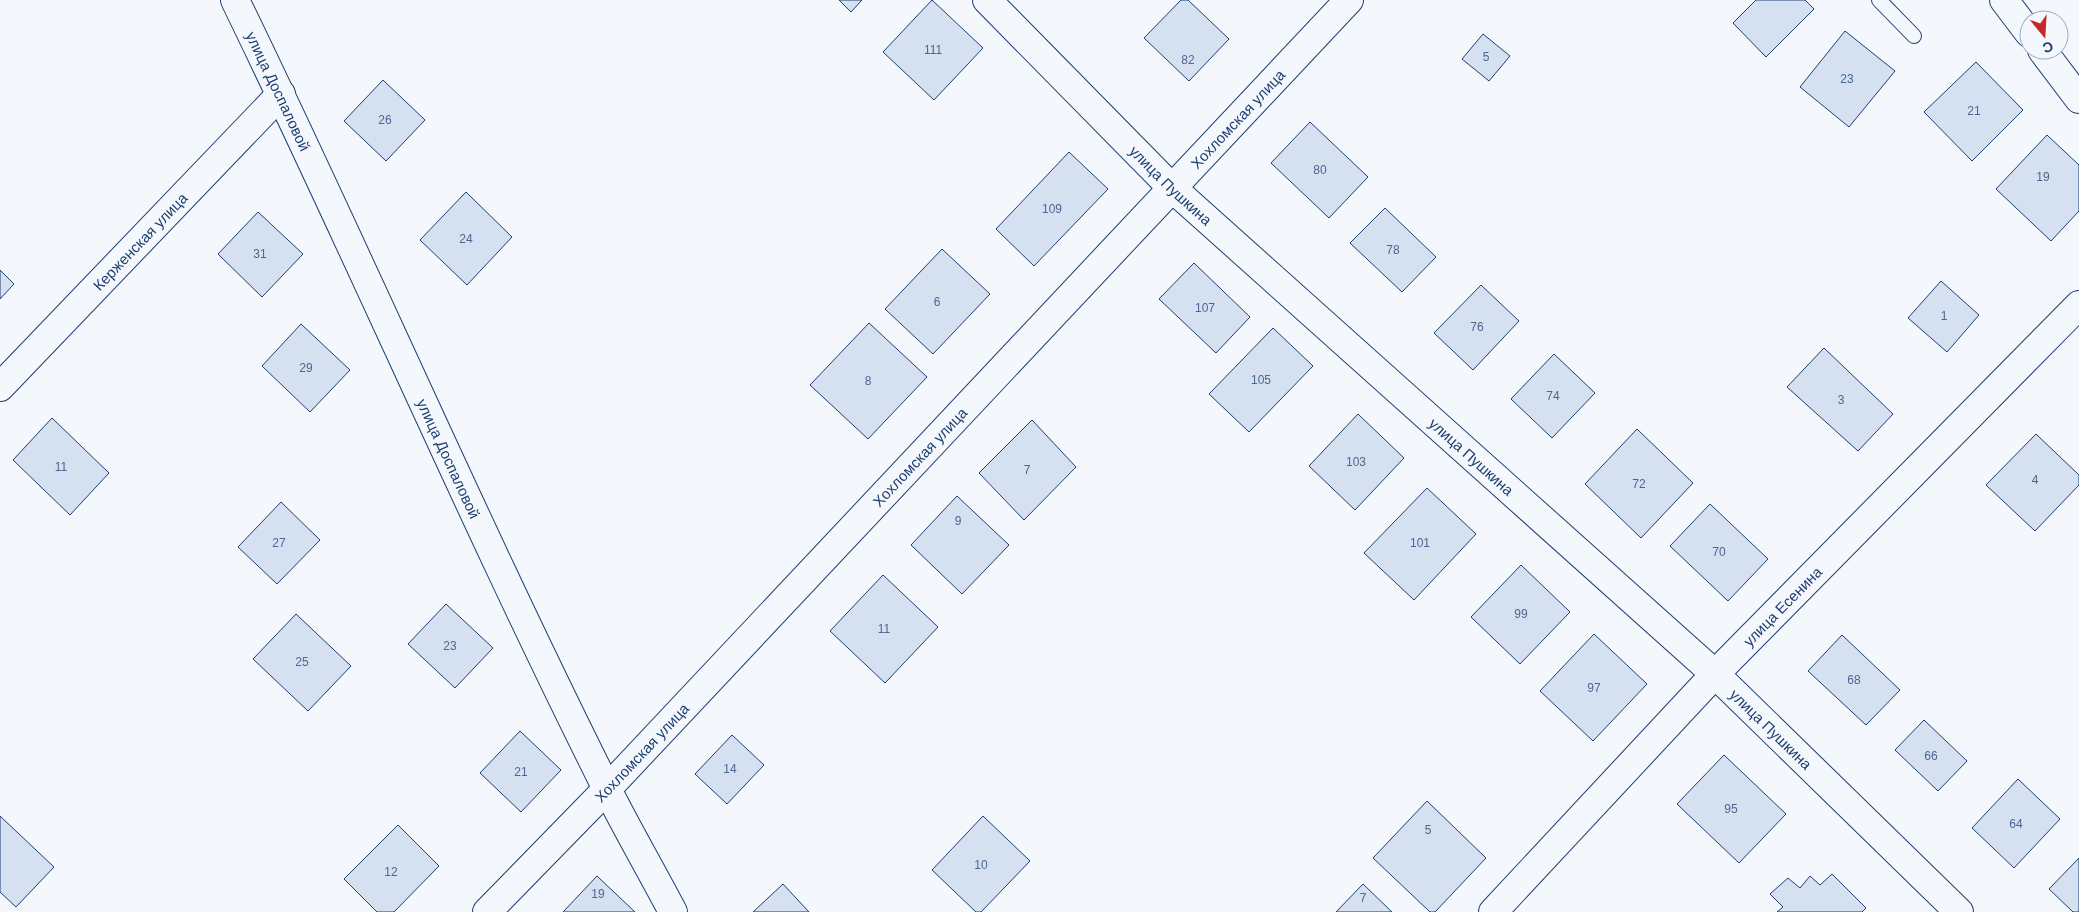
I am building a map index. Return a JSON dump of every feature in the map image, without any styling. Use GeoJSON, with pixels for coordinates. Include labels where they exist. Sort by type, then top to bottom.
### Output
{"type":"FeatureCollection","features":[{"type":"Feature","properties":{"kind":"street","name":"улица Доспаловой"},"geometry":{"type":"LineString","coordinates":[[235,0],[281,94],[480,527],[606,789],[674,912]]}},
{"type":"Feature","properties":{"kind":"street","name":"улица Пушкина"},"geometry":{"type":"LineString","coordinates":[[987,0],[1171,187],[1715,674],[1958,912]]}},
{"type":"Feature","properties":{"kind":"street","name":"Хохломская улица"},"geometry":{"type":"LineString","coordinates":[[487,912],[606,789],[1349,0]]}},
{"type":"Feature","properties":{"kind":"street"},"geometry":{"type":"LineString","coordinates":[[2004,0],[2019,20]]}},
{"type":"Feature","properties":{"kind":"street"},"geometry":{"type":"LineString","coordinates":[[2050,60],[2079,99]]}},
{"type":"Feature","properties":{"kind":"street","name":"Керженская улица"},"geometry":{"type":"LineString","coordinates":[[0,386],[281,94]]}},
{"type":"Feature","properties":{"kind":"street","name":"улица Есенина"},"geometry":{"type":"LineString","coordinates":[[1493,912],[1715,674],[2079,306]]}},
{"type":"Feature","properties":{"kind":"lane"},"geometry":{"type":"LineString","coordinates":[[1879,0],[1914,36]]}},
{"type":"Feature","properties":{"kind":"building"},"geometry":{"type":"Polygon","coordinates":[[[839,0],[862,0],[851,12],[839,0]]]}},
{"type":"Feature","properties":{"kind":"building"},"geometry":{"type":"Polygon","coordinates":[[[932,0],[983,48],[934,100],[883,52],[932,0]]]}},
{"type":"Feature","properties":{"kind":"building"},"geometry":{"type":"Polygon","coordinates":[[[1181,0],[1188,0],[1229,39],[1189,81],[1144,38],[1181,0]]]}},
{"type":"Feature","properties":{"kind":"building"},"geometry":{"type":"Polygon","coordinates":[[[1756,0],[1805,0],[1814,9],[1766,57],[1733,23],[1756,0]]]}},
{"type":"Feature","properties":{"kind":"building"},"geometry":{"type":"Polygon","coordinates":[[[1845,31],[1895,71],[1849,127],[1800,87],[1845,31]]]}},
{"type":"Feature","properties":{"kind":"building"},"geometry":{"type":"Polygon","coordinates":[[[1483,34],[1510,56],[1489,81],[1462,59],[1483,34]]]}},
{"type":"Feature","properties":{"kind":"building"},"geometry":{"type":"Polygon","coordinates":[[[1976,62],[2023,110],[1972,161],[1924,112],[1976,62]]]}},
{"type":"Feature","properties":{"kind":"building"},"geometry":{"type":"Polygon","coordinates":[[[383,80],[425,120],[386,161],[344,121],[383,80]]]}},
{"type":"Feature","properties":{"kind":"building"},"geometry":{"type":"Polygon","coordinates":[[[1310,122],[1368,177],[1329,218],[1271,163],[1310,122]]]}},
{"type":"Feature","properties":{"kind":"building"},"geometry":{"type":"Polygon","coordinates":[[[2047,135],[2079,165],[2079,211],[2051,241],[1996,189],[2047,135]]]}},
{"type":"Feature","properties":{"kind":"building"},"geometry":{"type":"Polygon","coordinates":[[[1069,152],[1108,189],[1034,266],[996,229],[1069,152]]]}},
{"type":"Feature","properties":{"kind":"building"},"geometry":{"type":"Polygon","coordinates":[[[466,192],[512,237],[467,285],[420,240],[466,192]]]}},
{"type":"Feature","properties":{"kind":"building"},"geometry":{"type":"Polygon","coordinates":[[[1385,208],[1436,257],[1402,292],[1350,243],[1385,208]]]}},
{"type":"Feature","properties":{"kind":"building"},"geometry":{"type":"Polygon","coordinates":[[[258,212],[303,254],[262,297],[218,254],[258,212]]]}},
{"type":"Feature","properties":{"kind":"building"},"geometry":{"type":"Polygon","coordinates":[[[942,249],[990,294],[933,354],[885,309],[942,249]]]}},
{"type":"Feature","properties":{"kind":"building"},"geometry":{"type":"Polygon","coordinates":[[[1194,263],[1250,317],[1216,353],[1159,299],[1194,263]]]}},
{"type":"Feature","properties":{"kind":"building"},"geometry":{"type":"Polygon","coordinates":[[[0,270],[14,284],[0,299],[0,270]]]}},
{"type":"Feature","properties":{"kind":"building"},"geometry":{"type":"Polygon","coordinates":[[[1941,281],[1979,315],[1947,352],[1908,318],[1941,281]]]}},
{"type":"Feature","properties":{"kind":"building"},"geometry":{"type":"Polygon","coordinates":[[[1481,285],[1519,321],[1473,370],[1434,333],[1481,285]]]}},
{"type":"Feature","properties":{"kind":"building"},"geometry":{"type":"Polygon","coordinates":[[[869,323],[927,377],[868,439],[810,385],[869,323]]]}},
{"type":"Feature","properties":{"kind":"building"},"geometry":{"type":"Polygon","coordinates":[[[301,324],[350,370],[310,412],[262,366],[301,324]]]}},
{"type":"Feature","properties":{"kind":"building"},"geometry":{"type":"Polygon","coordinates":[[[1273,328],[1313,366],[1249,432],[1209,394],[1273,328]]]}},
{"type":"Feature","properties":{"kind":"building"},"geometry":{"type":"Polygon","coordinates":[[[1824,348],[1893,414],[1858,451],[1787,387],[1824,348]]]}},
{"type":"Feature","properties":{"kind":"building"},"geometry":{"type":"Polygon","coordinates":[[[1554,354],[1595,393],[1552,438],[1511,399],[1554,354]]]}},
{"type":"Feature","properties":{"kind":"building"},"geometry":{"type":"Polygon","coordinates":[[[1358,414],[1404,458],[1355,510],[1309,466],[1358,414]]]}},
{"type":"Feature","properties":{"kind":"building"},"geometry":{"type":"Polygon","coordinates":[[[52,418],[109,473],[70,515],[13,460],[52,418]]]}},
{"type":"Feature","properties":{"kind":"building"},"geometry":{"type":"Polygon","coordinates":[[[1032,420],[1076,467],[1024,520],[979,473],[1032,420]]]}},
{"type":"Feature","properties":{"kind":"building"},"geometry":{"type":"Polygon","coordinates":[[[1637,429],[1693,483],[1641,538],[1585,484],[1637,429]]]}},
{"type":"Feature","properties":{"kind":"building"},"geometry":{"type":"Polygon","coordinates":[[[2036,434],[2079,475],[2079,485],[2035,531],[1986,485],[2036,434]]]}},
{"type":"Feature","properties":{"kind":"building"},"geometry":{"type":"Polygon","coordinates":[[[1427,488],[1476,534],[1414,600],[1364,553],[1427,488]]]}},
{"type":"Feature","properties":{"kind":"building"},"geometry":{"type":"Polygon","coordinates":[[[957,496],[1009,545],[962,594],[911,545],[957,496]]]}},
{"type":"Feature","properties":{"kind":"building"},"geometry":{"type":"Polygon","coordinates":[[[281,502],[320,540],[277,584],[238,547],[281,502]]]}},
{"type":"Feature","properties":{"kind":"building"},"geometry":{"type":"Polygon","coordinates":[[[1710,504],[1768,559],[1728,601],[1670,546],[1710,504]]]}},
{"type":"Feature","properties":{"kind":"building"},"geometry":{"type":"Polygon","coordinates":[[[1521,565],[1570,612],[1520,664],[1471,617],[1521,565]]]}},
{"type":"Feature","properties":{"kind":"building"},"geometry":{"type":"Polygon","coordinates":[[[883,575],[938,627],[885,683],[830,631],[883,575]]]}},
{"type":"Feature","properties":{"kind":"building"},"geometry":{"type":"Polygon","coordinates":[[[446,604],[493,648],[455,688],[408,644],[446,604]]]}},
{"type":"Feature","properties":{"kind":"building"},"geometry":{"type":"Polygon","coordinates":[[[296,614],[351,666],[308,711],[253,659],[296,614]]]}},
{"type":"Feature","properties":{"kind":"building"},"geometry":{"type":"Polygon","coordinates":[[[1594,634],[1647,684],[1593,741],[1540,691],[1594,634]]]}},
{"type":"Feature","properties":{"kind":"building"},"geometry":{"type":"Polygon","coordinates":[[[1842,635],[1900,690],[1866,725],[1808,671],[1842,635]]]}},
{"type":"Feature","properties":{"kind":"building"},"geometry":{"type":"Polygon","coordinates":[[[1924,720],[1967,761],[1938,791],[1895,750],[1924,720]]]}},
{"type":"Feature","properties":{"kind":"building"},"geometry":{"type":"Polygon","coordinates":[[[520,731],[561,770],[521,812],[480,773],[520,731]]]}},
{"type":"Feature","properties":{"kind":"building"},"geometry":{"type":"Polygon","coordinates":[[[732,735],[764,765],[727,804],[695,774],[732,735]]]}},
{"type":"Feature","properties":{"kind":"building"},"geometry":{"type":"Polygon","coordinates":[[[1724,755],[1786,814],[1739,863],[1677,804],[1724,755]]]}},
{"type":"Feature","properties":{"kind":"building"},"geometry":{"type":"Polygon","coordinates":[[[2018,779],[2060,819],[2014,868],[1972,828],[2018,779]]]}},
{"type":"Feature","properties":{"kind":"building"},"geometry":{"type":"Polygon","coordinates":[[[1427,801],[1486,858],[1435,912],[1430,912],[1373,858],[1427,801]]]}},
{"type":"Feature","properties":{"kind":"building"},"geometry":{"type":"Polygon","coordinates":[[[0,816],[54,867],[16,907],[0,892],[0,816]]]}},
{"type":"Feature","properties":{"kind":"building"},"geometry":{"type":"Polygon","coordinates":[[[983,816],[1030,861],[981,912],[976,912],[932,870],[983,816]]]}},
{"type":"Feature","properties":{"kind":"building"},"geometry":{"type":"Polygon","coordinates":[[[398,825],[439,866],[394,912],[377,912],[344,879],[398,825]]]}},
{"type":"Feature","properties":{"kind":"building"},"geometry":{"type":"Polygon","coordinates":[[[2079,858],[2079,912],[2073,912],[2049,889],[2079,858]]]}},
{"type":"Feature","properties":{"kind":"building"},"geometry":{"type":"Polygon","coordinates":[[[1832,874],[1866,908],[1862,912],[1777,912],[1783,907],[1770,894],[1788,878],[1800,888],[1810,876],[1820,885],[1832,874]]]}},
{"type":"Feature","properties":{"kind":"building"},"geometry":{"type":"Polygon","coordinates":[[[597,876],[635,912],[563,912],[597,876]]]}},
{"type":"Feature","properties":{"kind":"building"},"geometry":{"type":"Polygon","coordinates":[[[783,884],[809,912],[753,912],[783,884]]]}},
{"type":"Feature","properties":{"kind":"building"},"geometry":{"type":"Polygon","coordinates":[[[1363,884],[1392,912],[1336,912],[1363,884]]]}}]}
